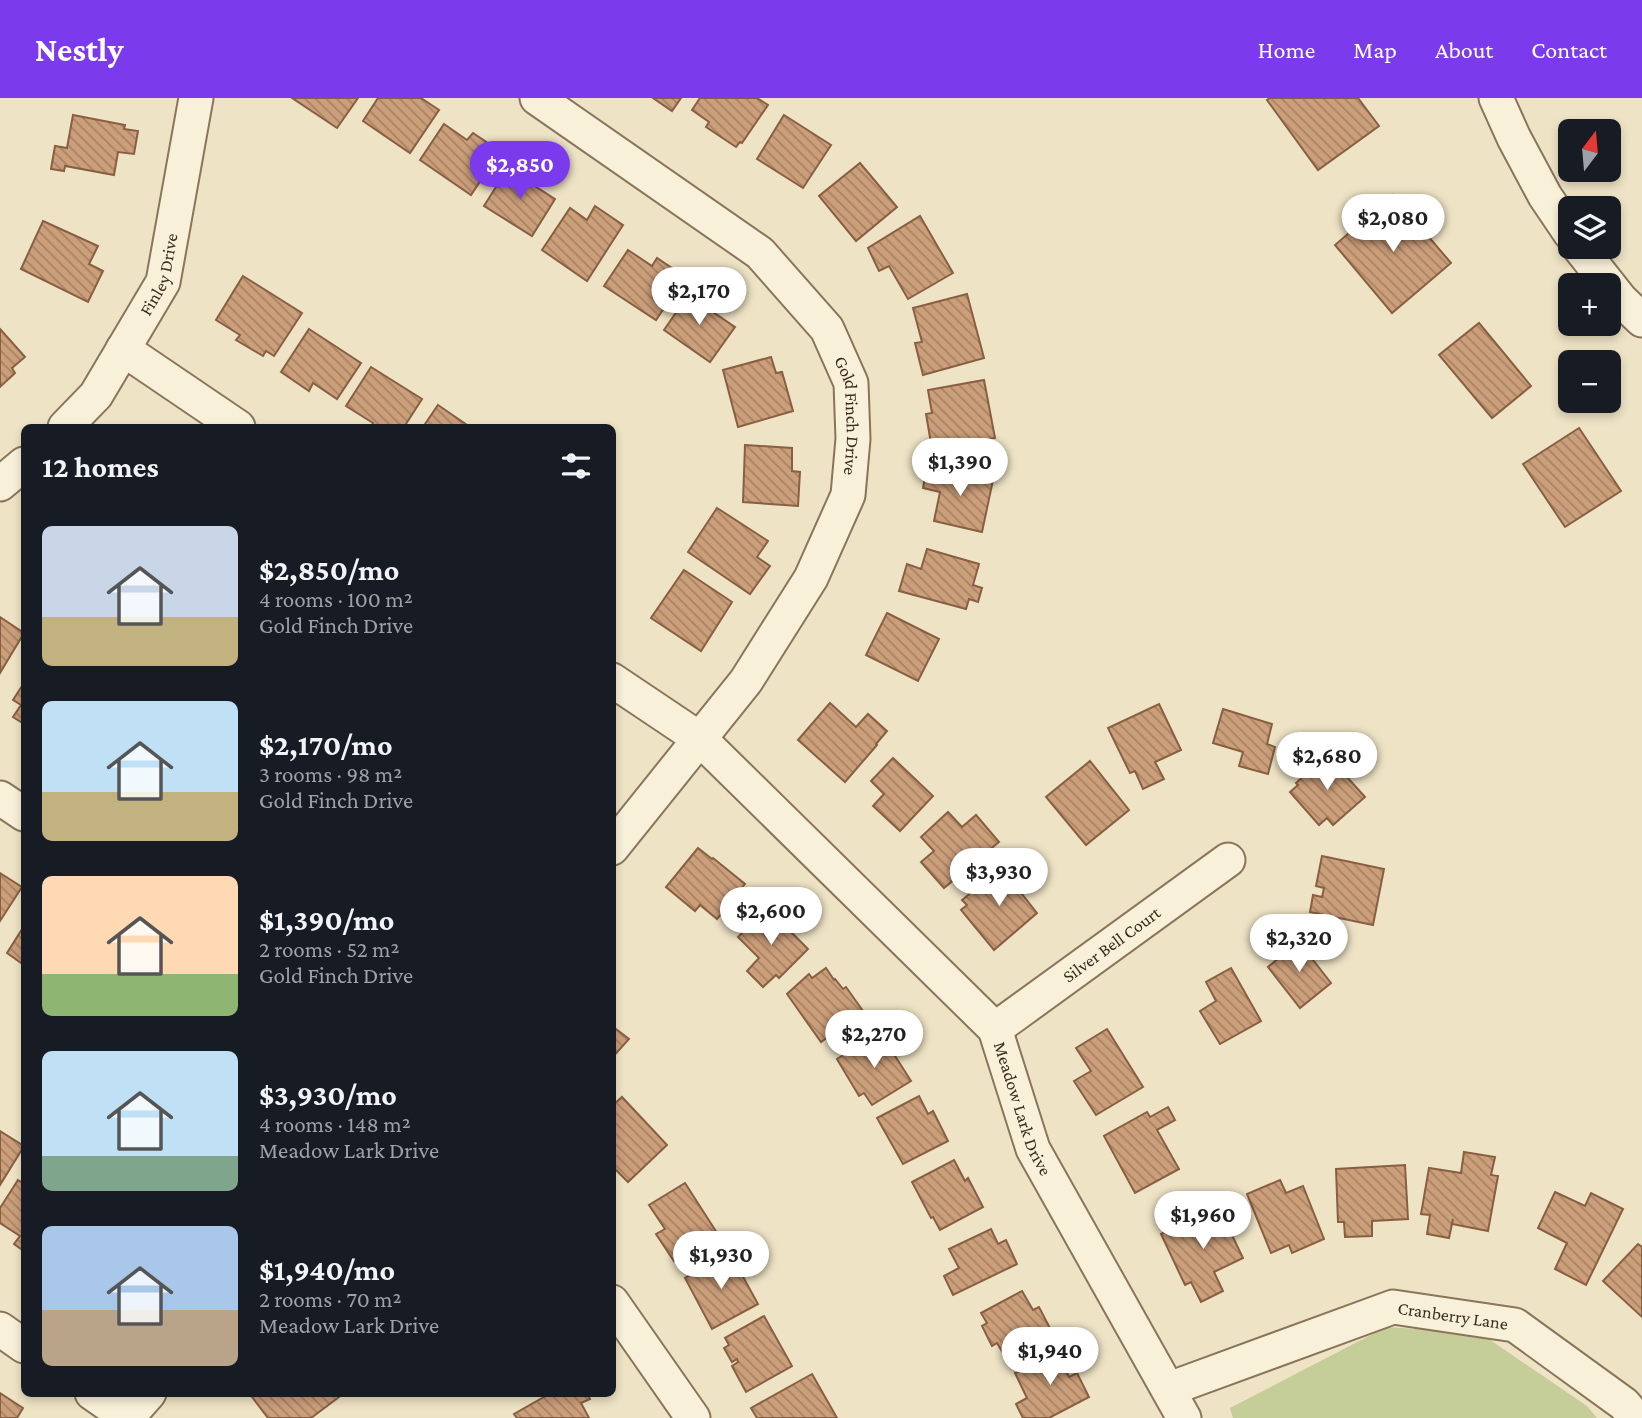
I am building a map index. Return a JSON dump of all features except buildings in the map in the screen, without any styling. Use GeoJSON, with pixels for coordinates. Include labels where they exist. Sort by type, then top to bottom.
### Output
{"type":"FeatureCollection","features":[{"type":"Feature","properties":{"kind":"street","name":"Finley Drive"},"geometry":{"type":"LineString","coordinates":[[68,424],[96,394],[163,282],[196,98]]}},
{"type":"Feature","properties":{"kind":"street","name":"Gold Finch Drive"},"geometry":{"type":"LineString","coordinates":[[537,98],[760,253],[827,329],[851,383],[853,439],[848,495],[811,578],[746,681],[616,843]]}},
{"type":"Feature","properties":{"kind":"street"},"geometry":{"type":"LineString","coordinates":[[1496,98],[1514,138],[1558,215]]}},
{"type":"Feature","properties":{"kind":"street"},"geometry":{"type":"LineString","coordinates":[[1589,259],[1621,300],[1642,320]]}},
{"type":"Feature","properties":{"kind":"street"},"geometry":{"type":"LineString","coordinates":[[123,349],[234,424]]}},
{"type":"Feature","properties":{"kind":"street"},"geometry":{"type":"LineString","coordinates":[[0,484],[21,466]]}},
{"type":"Feature","properties":{"kind":"street","name":"Meadow Lark Drive"},"geometry":{"type":"LineString","coordinates":[[616,683],[700,739],[995,1029],[1033,1149],[1184,1418]]}},
{"type":"Feature","properties":{"kind":"street"},"geometry":{"type":"LineString","coordinates":[[0,798],[21,812]]}},
{"type":"Feature","properties":{"kind":"street","name":"Silver Bell Court"},"geometry":{"type":"LineString","coordinates":[[995,1029],[1228,860]]}},
{"type":"Feature","properties":{"kind":"street","name":"Cranberry Lane"},"geometry":{"type":"LineString","coordinates":[[1168,1389],[1393,1307],[1516,1325],[1624,1404],[1636,1418]]}},
{"type":"Feature","properties":{"kind":"street"},"geometry":{"type":"LineString","coordinates":[[616,1308],[693,1418]]}},
{"type":"Feature","properties":{"kind":"street"},"geometry":{"type":"LineString","coordinates":[[0,1329],[21,1344]]}},
{"type":"Feature","properties":{"kind":"street"},"geometry":{"type":"LineString","coordinates":[[98,1397],[127,1418],[145,1397]]}},
{"type":"Feature","properties":{"kind":"green space"},"geometry":{"type":"Polygon","coordinates":[[[1386,1327],[1480,1333],[1587,1406],[1597,1418],[1233,1418],[1230,1408],[1386,1327]]]}}]}
